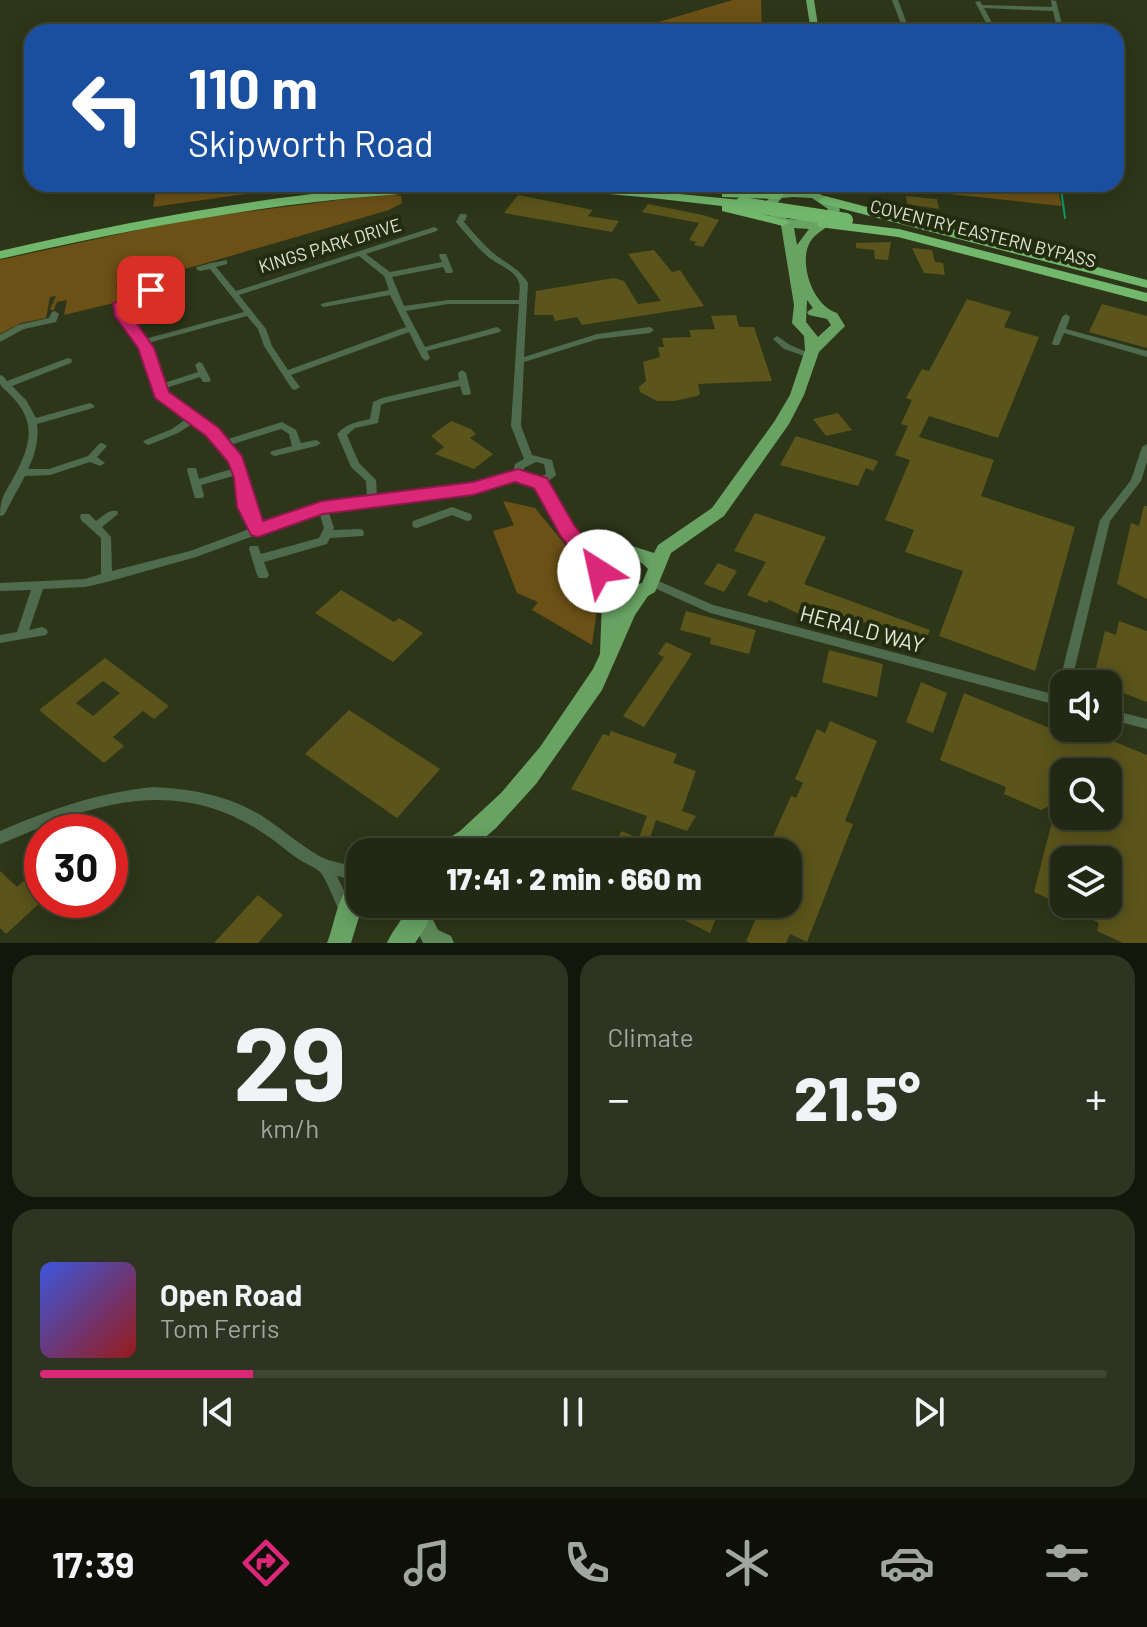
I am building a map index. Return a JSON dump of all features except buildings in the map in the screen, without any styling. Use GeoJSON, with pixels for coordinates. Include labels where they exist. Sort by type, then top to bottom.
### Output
{"type":"FeatureCollection","features":[{"type":"Feature","properties":{"kind":"highway"},"geometry":{"type":"LineString","coordinates":[[0,249],[151,216],[300,192]]}},
{"type":"Feature","properties":{"kind":"highway"},"geometry":{"type":"LineString","coordinates":[[294,193],[304,192]]}},
{"type":"Feature","properties":{"kind":"highway","name":"COVENTRY EASTERN BYPASS"},"geometry":{"type":"LineString","coordinates":[[0,255],[156,222],[319,196],[369,192]]}},
{"type":"Feature","properties":{"kind":"highway"},"geometry":{"type":"LineString","coordinates":[[319,196],[392,192]]}},
{"type":"Feature","properties":{"kind":"highway"},"geometry":{"type":"LineString","coordinates":[[596,192],[683,201],[785,222]]}},
{"type":"Feature","properties":{"kind":"highway","name":"COVENTRY EASTERN BYPASS"},"geometry":{"type":"LineString","coordinates":[[610,192],[742,202]]}},
{"type":"Feature","properties":{"kind":"highway","name":"COVENTRY EASTERN BYPASS"},"geometry":{"type":"LineString","coordinates":[[663,192],[847,217],[1020,252],[1147,286]]}},
{"type":"Feature","properties":{"kind":"highway"},"geometry":{"type":"LineString","coordinates":[[711,192],[750,197],[779,195]]}},
{"type":"Feature","properties":{"kind":"highway"},"geometry":{"type":"LineString","coordinates":[[824,199],[1147,286]]}},
{"type":"Feature","properties":{"kind":"highway","name":"COVENTRY EASTERN BYPASS"},"geometry":{"type":"LineString","coordinates":[[847,217],[956,243],[1147,296]]}},
{"type":"Feature","properties":{"kind":"highway"},"geometry":{"type":"LineString","coordinates":[[823,225],[899,233],[1147,296]]}},
{"type":"Feature","properties":{"kind":"main road"},"geometry":{"type":"LineString","coordinates":[[810,0],[814,24]]}},
{"type":"Feature","properties":{"kind":"main road"},"geometry":{"type":"LineString","coordinates":[[784,192],[768,206],[772,215],[785,222],[823,225]]}},
{"type":"Feature","properties":{"kind":"main road"},"geometry":{"type":"LineString","coordinates":[[811,352],[833,333],[838,324],[812,302],[801,265],[805,240],[833,216],[834,209],[821,192]]}},
{"type":"Feature","properties":{"kind":"main road"},"geometry":{"type":"LineString","coordinates":[[779,195],[798,193],[824,199]]}},
{"type":"Feature","properties":{"kind":"main road"},"geometry":{"type":"LineString","coordinates":[[463,838],[511,796],[595,684],[631,602],[650,581],[664,549],[718,512],[768,443],[797,395],[811,352],[811,335],[803,322],[785,222]]}},
{"type":"Feature","properties":{"kind":"main road"},"geometry":{"type":"LineString","coordinates":[[803,322],[825,313]]}},
{"type":"Feature","properties":{"kind":"main road"},"geometry":{"type":"LineString","coordinates":[[803,322],[818,334],[833,333]]}},
{"type":"Feature","properties":{"kind":"main road"},"geometry":{"type":"LineString","coordinates":[[610,566],[685,533]]}},
{"type":"Feature","properties":{"kind":"main road"},"geometry":{"type":"LineString","coordinates":[[610,566],[645,555],[650,581]]}},
{"type":"Feature","properties":{"kind":"main road"},"geometry":{"type":"LineString","coordinates":[[610,566],[620,595],[650,581]]}},
{"type":"Feature","properties":{"kind":"main road"},"geometry":{"type":"LineString","coordinates":[[608,656],[610,566]]}},
{"type":"Feature","properties":{"kind":"main road"},"geometry":{"type":"LineString","coordinates":[[399,943],[408,937],[415,918]]}},
{"type":"Feature","properties":{"kind":"street"},"geometry":{"type":"LineString","coordinates":[[895,0],[904,24]]}},
{"type":"Feature","properties":{"kind":"street"},"geometry":{"type":"LineString","coordinates":[[1044,0],[1057,1],[1054,9],[1059,24]]}},
{"type":"Feature","properties":{"kind":"street"},"geometry":{"type":"LineString","coordinates":[[979,3],[1054,9]]}},
{"type":"Feature","properties":{"kind":"street"},"geometry":{"type":"LineString","coordinates":[[979,3],[990,24]]}},
{"type":"Feature","properties":{"kind":"street"},"geometry":{"type":"LineString","coordinates":[[463,216],[460,222],[470,234],[492,256],[521,276],[516,426],[529,459]]}},
{"type":"Feature","properties":{"kind":"street"},"geometry":{"type":"LineString","coordinates":[[375,232],[384,227]]}},
{"type":"Feature","properties":{"kind":"street","name":"KINGS PARK DRIVE"},"geometry":{"type":"LineString","coordinates":[[235,294],[434,229]]}},
{"type":"Feature","properties":{"kind":"street"},"geometry":{"type":"LineString","coordinates":[[365,230],[375,232],[388,245]]}},
{"type":"Feature","properties":{"kind":"street"},"geometry":{"type":"LineString","coordinates":[[298,253],[327,245]]}},
{"type":"Feature","properties":{"kind":"street"},"geometry":{"type":"LineString","coordinates":[[310,250],[323,266]]}},
{"type":"Feature","properties":{"kind":"street"},"geometry":{"type":"LineString","coordinates":[[361,254],[388,275],[409,329],[424,354],[488,329]]}},
{"type":"Feature","properties":{"kind":"street"},"geometry":{"type":"LineString","coordinates":[[200,269],[224,262]]}},
{"type":"Feature","properties":{"kind":"street"},"geometry":{"type":"LineString","coordinates":[[388,275],[446,264]]}},
{"type":"Feature","properties":{"kind":"street"},"geometry":{"type":"LineString","coordinates":[[211,265],[262,329],[268,346],[295,387]]}},
{"type":"Feature","properties":{"kind":"street"},"geometry":{"type":"LineString","coordinates":[[324,305],[333,298],[393,292]]}},
{"type":"Feature","properties":{"kind":"street"},"geometry":{"type":"LineString","coordinates":[[155,298],[118,307],[125,322],[142,342],[157,388],[167,400],[194,418],[223,444],[241,470],[246,507],[258,530]]}},
{"type":"Feature","properties":{"kind":"street"},"geometry":{"type":"LineString","coordinates":[[401,309],[448,302],[522,302]]}},
{"type":"Feature","properties":{"kind":"street"},"geometry":{"type":"LineString","coordinates":[[142,342],[248,313]]}},
{"type":"Feature","properties":{"kind":"street"},"geometry":{"type":"LineString","coordinates":[[1056,343],[1066,317]]}},
{"type":"Feature","properties":{"kind":"street"},"geometry":{"type":"LineString","coordinates":[[0,339],[21,327],[58,318]]}},
{"type":"Feature","properties":{"kind":"street"},"geometry":{"type":"LineString","coordinates":[[287,373],[409,329]]}},
{"type":"Feature","properties":{"kind":"street"},"geometry":{"type":"LineString","coordinates":[[519,361],[597,337],[650,330]]}},
{"type":"Feature","properties":{"kind":"street"},"geometry":{"type":"LineString","coordinates":[[1061,330],[1147,354]]}},
{"type":"Feature","properties":{"kind":"street"},"geometry":{"type":"LineString","coordinates":[[777,339],[787,347],[811,352]]}},
{"type":"Feature","properties":{"kind":"street"},"geometry":{"type":"LineString","coordinates":[[1,507],[33,446],[33,422],[23,400],[2,381],[54,362],[68,361]]}},
{"type":"Feature","properties":{"kind":"street"},"geometry":{"type":"LineString","coordinates":[[157,388],[202,373]]}},
{"type":"Feature","properties":{"kind":"street"},"geometry":{"type":"LineString","coordinates":[[372,499],[371,480],[366,471],[355,465],[342,434],[352,426],[375,421],[376,404],[382,401],[463,383]]}},
{"type":"Feature","properties":{"kind":"street"},"geometry":{"type":"LineString","coordinates":[[33,422],[83,406]]}},
{"type":"Feature","properties":{"kind":"street"},"geometry":{"type":"LineString","coordinates":[[148,442],[158,434],[194,418]]}},
{"type":"Feature","properties":{"kind":"street"},"geometry":{"type":"LineString","coordinates":[[223,444],[282,425],[293,432],[297,447]]}},
{"type":"Feature","properties":{"kind":"street"},"geometry":{"type":"LineString","coordinates":[[275,453],[316,443]]}},
{"type":"Feature","properties":{"kind":"street"},"geometry":{"type":"LineString","coordinates":[[21,473],[50,472],[96,460],[102,446]]}},
{"type":"Feature","properties":{"kind":"street"},"geometry":{"type":"LineString","coordinates":[[1068,670],[1105,520],[1136,481],[1147,447]]}},
{"type":"Feature","properties":{"kind":"street"},"geometry":{"type":"LineString","coordinates":[[0,587],[38,587],[107,578],[192,554],[322,507],[451,492],[518,475],[528,482],[540,482],[551,475],[551,466],[544,460],[529,459],[519,466],[518,475]]}},
{"type":"Feature","properties":{"kind":"street"},"geometry":{"type":"LineString","coordinates":[[192,470],[199,495]]}},
{"type":"Feature","properties":{"kind":"street"},"geometry":{"type":"LineString","coordinates":[[197,483],[241,470]]}},
{"type":"Feature","properties":{"kind":"street"},"geometry":{"type":"LineString","coordinates":[[540,482],[567,530],[610,566]]}},
{"type":"Feature","properties":{"kind":"street"},"geometry":{"type":"LineString","coordinates":[[451,492],[452,511]]}},
{"type":"Feature","properties":{"kind":"street"},"geometry":{"type":"LineString","coordinates":[[322,507],[329,534]]}},
{"type":"Feature","properties":{"kind":"street"},"geometry":{"type":"LineString","coordinates":[[417,524],[452,511],[467,517]]}},
{"type":"Feature","properties":{"kind":"street"},"geometry":{"type":"LineString","coordinates":[[98,525],[113,514]]}},
{"type":"Feature","properties":{"kind":"street"},"geometry":{"type":"LineString","coordinates":[[85,517],[98,525],[106,537],[107,578]]}},
{"type":"Feature","properties":{"kind":"street"},"geometry":{"type":"LineString","coordinates":[[263,575],[256,554],[316,545],[329,534],[359,533]]}},
{"type":"Feature","properties":{"kind":"street"},"geometry":{"type":"LineString","coordinates":[[577,540],[610,566]]}},
{"type":"Feature","properties":{"kind":"street","name":"HERALD WAY"},"geometry":{"type":"LineString","coordinates":[[650,581],[710,609],[1050,695]]}},
{"type":"Feature","properties":{"kind":"street"},"geometry":{"type":"LineString","coordinates":[[21,636],[38,587]]}},
{"type":"Feature","properties":{"kind":"street"},"geometry":{"type":"LineString","coordinates":[[2,639],[42,632]]}},
{"type":"Feature","properties":{"kind":"street"},"geometry":{"type":"LineString","coordinates":[[1122,718],[1147,724]]}},
{"type":"Feature","properties":{"kind":"street"},"geometry":{"type":"LineString","coordinates":[[0,838],[71,807],[104,797],[135,792],[182,794],[221,803],[247,815],[325,866],[346,871]]}},
{"type":"Feature","properties":{"kind":"street"},"geometry":{"type":"LineString","coordinates":[[325,866],[348,932]]}},
{"type":"Feature","properties":{"kind":"street"},"geometry":{"type":"LineString","coordinates":[[423,918],[431,938],[444,943]]}},
{"type":"Feature","properties":{"kind":"shaded area"},"geometry":{"type":"Polygon","coordinates":[[[733,0],[761,0],[762,24],[652,24],[733,0]]]}},
{"type":"Feature","properties":{"kind":"shaded area"},"geometry":{"type":"Polygon","coordinates":[[[156,192],[260,192],[153,207],[156,192]]]}},
{"type":"Feature","properties":{"kind":"shaded area"},"geometry":{"type":"Polygon","coordinates":[[[929,192],[1058,192],[1062,206],[929,192]]]}},
{"type":"Feature","properties":{"kind":"shaded area"},"geometry":{"type":"Polygon","coordinates":[[[385,194],[401,196],[402,203],[389,210],[196,266],[116,285],[122,301],[64,315],[67,300],[57,302],[53,311],[50,309],[56,296],[50,297],[46,318],[21,323],[0,334],[0,260],[189,219],[385,194]]]}},
{"type":"Feature","properties":{"kind":"shaded area"},"geometry":{"type":"Polygon","coordinates":[[[503,501],[535,508],[576,558],[597,610],[592,645],[532,610],[538,602],[517,593],[493,531],[514,525],[503,501]]]}},
{"type":"Feature","properties":{"kind":"waterway"},"geometry":{"type":"LineString","coordinates":[[1061,192],[1065,218]]}},
{"type":"Feature","properties":{"kind":"route"},"geometry":{"type":"LineString","coordinates":[[151,290],[154,297],[118,307],[122,316],[146,348],[161,394],[212,432],[236,460],[243,478],[246,507],[258,530],[322,507],[473,489],[518,475],[528,482],[540,482],[567,530],[599,571]]}}]}
